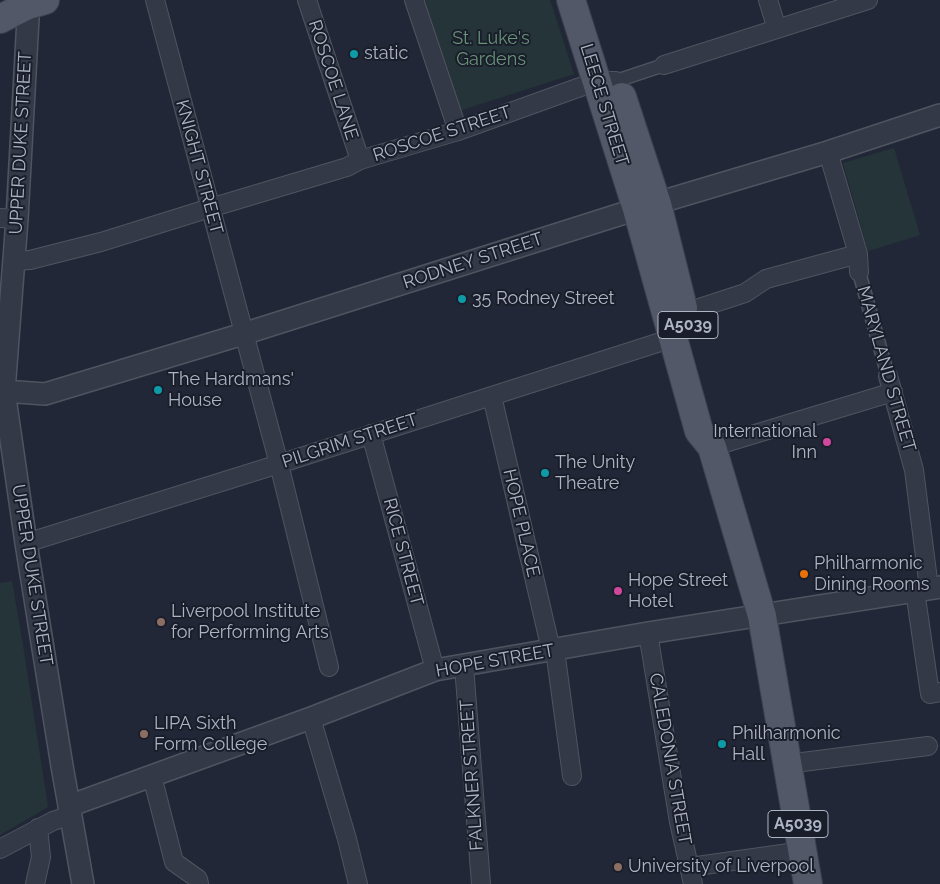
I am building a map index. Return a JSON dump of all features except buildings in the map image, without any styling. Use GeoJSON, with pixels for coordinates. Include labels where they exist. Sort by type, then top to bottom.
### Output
{"type":"FeatureCollection","features":[{"type":"Feature","properties":{"kind":"main road","name":"LEECE STREET"},"geometry":{"type":"LineString","coordinates":[[571,0],[607,81]]}},
{"type":"Feature","properties":{"kind":"main road","name":"LEECE STREET"},"geometry":{"type":"LineString","coordinates":[[589,0],[607,81],[647,206]]}},
{"type":"Feature","properties":{"kind":"main road"},"geometry":{"type":"LineString","coordinates":[[0,19],[34,2]]}},
{"type":"Feature","properties":{"kind":"main road","name":"A5039"},"geometry":{"type":"LineString","coordinates":[[647,206],[684,313],[716,423],[712,447]]}},
{"type":"Feature","properties":{"kind":"main road","name":"A5039"},"geometry":{"type":"LineString","coordinates":[[647,206],[673,338],[699,431],[712,447],[762,616],[808,884]]}},
{"type":"Feature","properties":{"kind":"street","name":"KNIGHT STREET"},"geometry":{"type":"LineString","coordinates":[[155,0],[279,464],[329,667]]}},
{"type":"Feature","properties":{"kind":"street","name":"ROSCOE LANE"},"geometry":{"type":"LineString","coordinates":[[307,0],[360,160]]}},
{"type":"Feature","properties":{"kind":"street"},"geometry":{"type":"LineString","coordinates":[[414,0],[458,131]]}},
{"type":"Feature","properties":{"kind":"street"},"geometry":{"type":"LineString","coordinates":[[768,0],[777,29]]}},
{"type":"Feature","properties":{"kind":"street","name":"ROSCOE STREET"},"geometry":{"type":"LineString","coordinates":[[14,261],[30,260],[101,242],[347,167],[360,160],[458,131],[607,81],[664,66],[864,1]]}},
{"type":"Feature","properties":{"kind":"street","name":"UPPER DUKE STREET"},"geometry":{"type":"LineString","coordinates":[[34,2],[8,218],[14,261],[2,390],[83,884]]}},
{"type":"Feature","properties":{"kind":"street","name":"RODNEY STREET"},"geometry":{"type":"LineString","coordinates":[[2,390],[45,394],[243,334],[647,206],[828,152],[940,115]]}},
{"type":"Feature","properties":{"kind":"street","name":"MARYLAND STREET"},"geometry":{"type":"LineString","coordinates":[[828,152],[858,254],[859,272],[914,470],[928,588],[930,694],[940,692]]}},
{"type":"Feature","properties":{"kind":"street"},"geometry":{"type":"LineString","coordinates":[[673,338],[684,313],[745,293],[766,280],[858,254]]}},
{"type":"Feature","properties":{"kind":"street","name":"PILGRIM STREET"},"geometry":{"type":"LineString","coordinates":[[26,542],[279,464],[673,338]]}},
{"type":"Feature","properties":{"kind":"street"},"geometry":{"type":"LineString","coordinates":[[712,447],[891,384]]}},
{"type":"Feature","properties":{"kind":"street","name":"HOPE PLACE"},"geometry":{"type":"LineString","coordinates":[[492,396],[553,650],[572,776]]}},
{"type":"Feature","properties":{"kind":"street","name":"RICE STREET"},"geometry":{"type":"LineString","coordinates":[[371,434],[436,670]]}},
{"type":"Feature","properties":{"kind":"street","name":"HOPE STREET"},"geometry":{"type":"LineString","coordinates":[[0,849],[70,810],[152,776],[436,670],[648,633],[928,588]]}},
{"type":"Feature","properties":{"kind":"street","name":"CALEDONIA STREET"},"geometry":{"type":"LineString","coordinates":[[648,633],[679,822],[691,876]]}},
{"type":"Feature","properties":{"kind":"street","name":"FALKNER STREET"},"geometry":{"type":"LineString","coordinates":[[464,666],[481,884]]}},
{"type":"Feature","properties":{"kind":"street"},"geometry":{"type":"LineString","coordinates":[[311,718],[347,839],[358,884]]}},
{"type":"Feature","properties":{"kind":"street"},"geometry":{"type":"LineString","coordinates":[[788,764],[928,746]]}},
{"type":"Feature","properties":{"kind":"street"},"geometry":{"type":"LineString","coordinates":[[152,776],[174,862],[198,879],[199,884]]}},
{"type":"Feature","properties":{"kind":"street"},"geometry":{"type":"LineString","coordinates":[[34,884],[41,857],[38,828]]}},
{"type":"Feature","properties":{"kind":"street"},"geometry":{"type":"LineString","coordinates":[[691,876],[803,851]]}},
{"type":"Feature","properties":{"kind":"green space","name":"St. Luke's Gardens"},"geometry":{"type":"Polygon","coordinates":[[[424,0],[550,0],[574,74],[459,111],[424,0]]]}},
{"type":"Feature","properties":{"kind":"green space"},"geometry":{"type":"Polygon","coordinates":[[[894,148],[920,235],[868,251],[843,163],[894,148]]]}},
{"type":"Feature","properties":{"kind":"green space"},"geometry":{"type":"Polygon","coordinates":[[[12,581],[48,807],[0,835],[0,583],[12,581]]]}},
{"type":"Feature","properties":{"kind":"place","name":"static"},"geometry":{"type":"Point","coordinates":[354,54]}},
{"type":"Feature","properties":{"kind":"place","name":"35 Rodney Street"},"geometry":{"type":"Point","coordinates":[462,299]}},
{"type":"Feature","properties":{"kind":"place","name":"The Hardmans' House"},"geometry":{"type":"Point","coordinates":[158,390]}},
{"type":"Feature","properties":{"kind":"place","name":"International Inn"},"geometry":{"type":"Point","coordinates":[827,442]}},
{"type":"Feature","properties":{"kind":"place","name":"The Unity Theatre"},"geometry":{"type":"Point","coordinates":[545,473]}},
{"type":"Feature","properties":{"kind":"place","name":"Philharmonic Dining Rooms"},"geometry":{"type":"Point","coordinates":[804,574]}},
{"type":"Feature","properties":{"kind":"place","name":"Hope Street Hotel"},"geometry":{"type":"Point","coordinates":[618,591]}},
{"type":"Feature","properties":{"kind":"place","name":"Liverpool Institute for Performing Arts"},"geometry":{"type":"Point","coordinates":[161,622]}},
{"type":"Feature","properties":{"kind":"place","name":"LIPA Sixth Form College"},"geometry":{"type":"Point","coordinates":[144,734]}},
{"type":"Feature","properties":{"kind":"place","name":"Philharmonic Hall"},"geometry":{"type":"Point","coordinates":[722,744]}},
{"type":"Feature","properties":{"kind":"place","name":"University of Liverpool"},"geometry":{"type":"Point","coordinates":[618,867]}}]}
